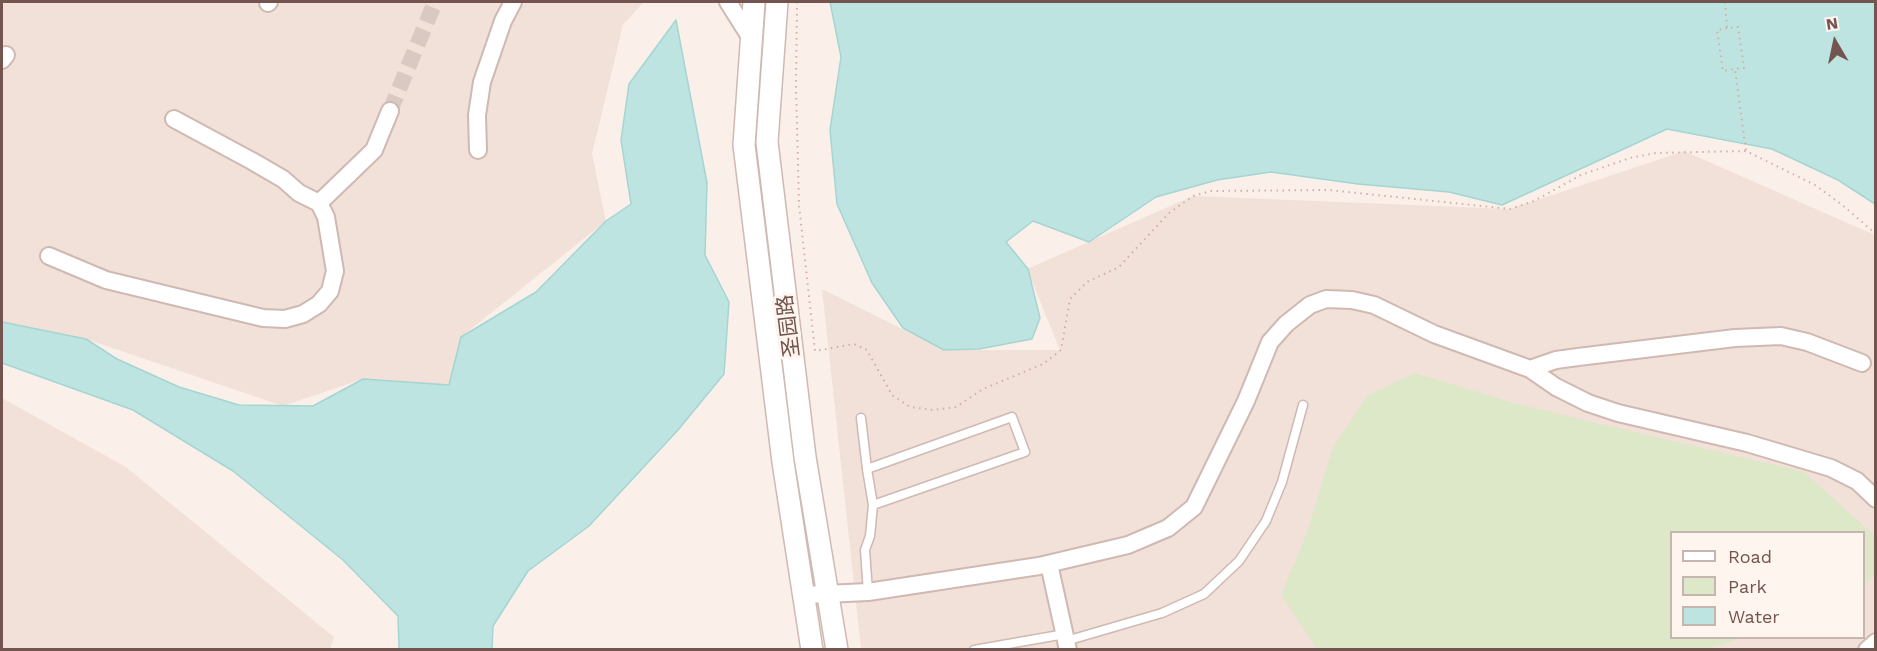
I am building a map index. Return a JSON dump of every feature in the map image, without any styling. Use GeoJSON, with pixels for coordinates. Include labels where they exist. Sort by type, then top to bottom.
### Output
{"type":"FeatureCollection","features":[{"type":"Feature","properties":{"kind":"street"},"geometry":{"type":"LineString","coordinates":[[478,150],[477,115],[482,82],[503,21],[513,2]]}},
{"type":"Feature","properties":{"kind":"street"},"geometry":{"type":"LineString","coordinates":[[728,2],[752,40]]}},
{"type":"Feature","properties":{"kind":"street","name":"圣园路"},"geometry":{"type":"LineString","coordinates":[[754,2],[744,145],[783,462],[812,650]]}},
{"type":"Feature","properties":{"kind":"street","name":"圣园路"},"geometry":{"type":"LineString","coordinates":[[777,2],[767,142],[805,457],[837,650]]}},
{"type":"Feature","properties":{"kind":"street"},"geometry":{"type":"LineString","coordinates":[[319,203],[374,150],[390,111]]}},
{"type":"Feature","properties":{"kind":"street"},"geometry":{"type":"LineString","coordinates":[[49,256],[106,280],[263,318],[285,320],[303,314],[319,304],[330,291],[335,271],[326,217],[319,203],[299,193],[283,179],[252,161],[174,120]]}},
{"type":"Feature","properties":{"kind":"street"},"geometry":{"type":"LineString","coordinates":[[803,595],[868,592],[1049,564],[1128,545],[1168,528],[1194,507],[1246,401],[1269,342],[1286,324],[1310,305],[1326,299],[1352,300],[1374,305],[1434,334],[1530,369],[1556,387],[1588,403],[1618,413],[1747,444],[1831,468],[1857,481],[1875,499]]}},
{"type":"Feature","properties":{"kind":"street"},"geometry":{"type":"LineString","coordinates":[[1530,369],[1556,360],[1578,357],[1735,338],[1781,336],[1807,342],[1862,363]]}},
{"type":"Feature","properties":{"kind":"street"},"geometry":{"type":"LineString","coordinates":[[1049,564],[1067,641]]}},
{"type":"Feature","properties":{"kind":"street"},"geometry":{"type":"LineString","coordinates":[[1867,650],[1875,642]]}},
{"type":"Feature","properties":{"kind":"lane"},"geometry":{"type":"LineString","coordinates":[[974,650],[1067,641],[1162,613],[1204,594],[1239,561],[1266,521],[1282,482],[1304,405]]}},
{"type":"Feature","properties":{"kind":"lane"},"geometry":{"type":"LineString","coordinates":[[867,469],[1012,417],[1025,452],[873,505]]}},
{"type":"Feature","properties":{"kind":"lane"},"geometry":{"type":"LineString","coordinates":[[861,418],[873,505],[870,536],[865,550],[868,592]]}},
{"type":"Feature","properties":{"kind":"path"},"geometry":{"type":"LineString","coordinates":[[798,2],[796,87],[799,205],[815,351],[854,344],[867,350],[892,395],[910,407],[933,410],[956,407],[983,389],[1043,364],[1060,350],[1070,299],[1087,282],[1119,267],[1169,213],[1192,196],[1211,191],[1329,190],[1510,209],[1534,201],[1581,175],[1630,158],[1656,153],[1746,151],[1815,185],[1875,234]]}},
{"type":"Feature","properties":{"kind":"path"},"geometry":{"type":"LineString","coordinates":[[1725,2],[1727,28]]}},
{"type":"Feature","properties":{"kind":"path"},"geometry":{"type":"LineString","coordinates":[[1738,27],[1744,68],[1723,71],[1717,30],[1727,28],[1738,27]]}},
{"type":"Feature","properties":{"kind":"path"},"geometry":{"type":"LineString","coordinates":[[1735,69],[1746,151]]}},
{"type":"Feature","properties":{"kind":"shaded area"},"geometry":{"type":"Polygon","coordinates":[[[2,2],[644,2],[623,25],[592,154],[606,221],[461,337],[449,385],[363,379],[283,406],[86,339],[2,322],[2,2]]]}},
{"type":"Feature","properties":{"kind":"shaded area"},"geometry":{"type":"Polygon","coordinates":[[[1684,151],[1875,235],[1875,649],[861,649],[822,289],[944,350],[1060,350],[1027,269],[1193,196],[1510,209],[1684,151]]]}},
{"type":"Feature","properties":{"kind":"shaded area"},"geometry":{"type":"Polygon","coordinates":[[[2,398],[126,467],[334,637],[330,649],[2,649],[2,398]]]}},
{"type":"Feature","properties":{"kind":"green space"},"geometry":{"type":"Polygon","coordinates":[[[1415,373],[1517,404],[1804,472],[1875,536],[1875,571],[1865,587],[1865,531],[1670,531],[1670,639],[1740,639],[1701,650],[1317,649],[1281,595],[1307,533],[1333,447],[1368,395],[1415,373]]]}},
{"type":"Feature","properties":{"kind":"water"},"geometry":{"type":"Polygon","coordinates":[[[830,2],[1875,2],[1875,204],[1838,180],[1772,149],[1667,129],[1502,205],[1449,192],[1358,184],[1271,172],[1217,180],[1156,197],[1089,242],[1033,221],[1006,242],[1028,269],[1040,318],[1032,339],[979,349],[944,350],[903,328],[872,283],[837,204],[830,130],[841,57],[830,2]]]}},
{"type":"Feature","properties":{"kind":"water"},"geometry":{"type":"Polygon","coordinates":[[[676,20],[707,183],[705,255],[729,302],[724,374],[678,430],[589,526],[528,571],[493,626],[492,649],[399,649],[398,616],[343,560],[233,471],[133,410],[2,363],[2,322],[86,339],[117,359],[179,387],[239,405],[313,406],[363,379],[449,385],[461,337],[536,292],[606,221],[631,204],[621,140],[629,84],[676,20]]]}},
{"type":"Feature","properties":{"kind":"tunnel"},"geometry":{"type":"LineString","coordinates":[[390,111],[435,2]]}}]}
